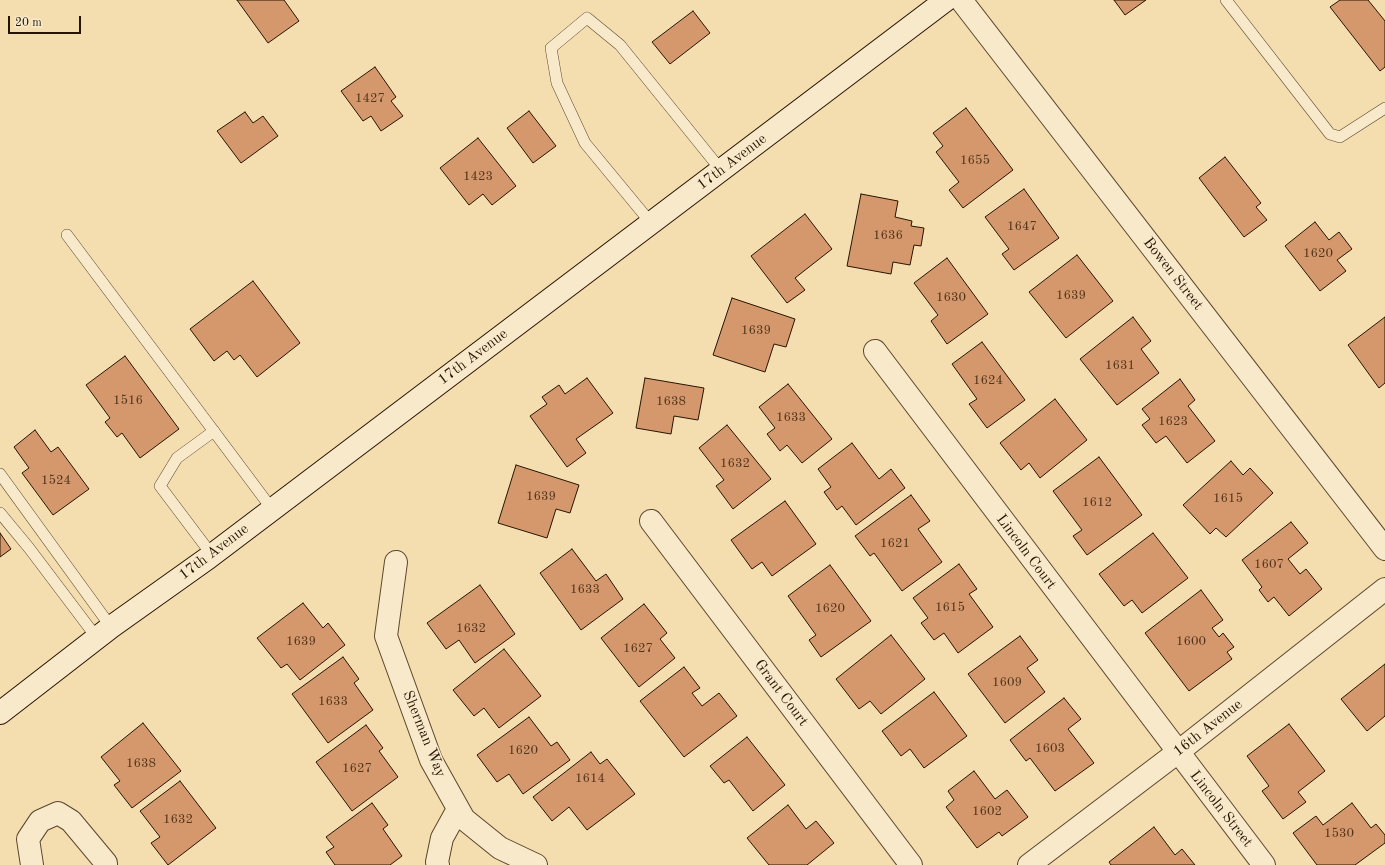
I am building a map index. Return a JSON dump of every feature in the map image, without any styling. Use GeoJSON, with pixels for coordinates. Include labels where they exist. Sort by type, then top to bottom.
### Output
{"type":"FeatureCollection","features":[{"type":"Feature","properties":{"kind":"street","name":"17th Avenue"},"geometry":{"type":"LineString","coordinates":[[0,713],[104,632],[212,555],[946,0]]}},
{"type":"Feature","properties":{"kind":"street","name":"Bowen Street"},"geometry":{"type":"LineString","coordinates":[[961,0],[1385,549]]}},
{"type":"Feature","properties":{"kind":"street","name":"Lincoln Court"},"geometry":{"type":"LineString","coordinates":[[875,351],[1178,752]]}},
{"type":"Feature","properties":{"kind":"street","name":"Grant Court"},"geometry":{"type":"LineString","coordinates":[[651,521],[911,865]]}},
{"type":"Feature","properties":{"kind":"street","name":"Sherman Way"},"geometry":{"type":"LineString","coordinates":[[396,562],[386,636],[431,760],[464,819],[500,848],[536,865]]}},
{"type":"Feature","properties":{"kind":"street","name":"16th Avenue"},"geometry":{"type":"LineString","coordinates":[[1029,865],[1178,752],[1385,590]]}},
{"type":"Feature","properties":{"kind":"street","name":"Lincoln Street"},"geometry":{"type":"LineString","coordinates":[[1178,752],[1264,865]]}},
{"type":"Feature","properties":{"kind":"street"},"geometry":{"type":"LineString","coordinates":[[438,865],[437,862],[442,838],[458,809]]}},
{"type":"Feature","properties":{"kind":"street"},"geometry":{"type":"LineString","coordinates":[[32,865],[28,839],[40,821],[58,813],[71,821],[106,863],[106,865]]}},
{"type":"Feature","properties":{"kind":"lane"},"geometry":{"type":"LineString","coordinates":[[1226,0],[1330,134],[1340,137],[1385,108]]}},
{"type":"Feature","properties":{"kind":"lane"},"geometry":{"type":"LineString","coordinates":[[651,222],[585,143],[557,84],[551,48],[587,18],[620,45],[720,170]]}},
{"type":"Feature","properties":{"kind":"lane"},"geometry":{"type":"LineString","coordinates":[[67,235],[272,509]]}},
{"type":"Feature","properties":{"kind":"lane"},"geometry":{"type":"LineString","coordinates":[[212,555],[160,486],[177,458],[214,431]]}},
{"type":"Feature","properties":{"kind":"lane"},"geometry":{"type":"LineString","coordinates":[[0,474],[104,632]]}},
{"type":"Feature","properties":{"kind":"lane"},"geometry":{"type":"LineString","coordinates":[[0,514],[104,632]]}},
{"type":"Feature","properties":{"kind":"building"},"geometry":{"type":"Polygon","coordinates":[[[237,0],[284,0],[299,21],[268,43],[237,0]]]}},
{"type":"Feature","properties":{"kind":"building"},"geometry":{"type":"Polygon","coordinates":[[[1114,0],[1146,0],[1125,15],[1114,0]]]}},
{"type":"Feature","properties":{"kind":"building"},"geometry":{"type":"Polygon","coordinates":[[[1340,0],[1368,0],[1385,21],[1385,67],[1380,71],[1330,7],[1340,0]]]}},
{"type":"Feature","properties":{"kind":"building"},"geometry":{"type":"Polygon","coordinates":[[[693,11],[710,33],[670,64],[652,42],[693,11]]]}},
{"type":"Feature","properties":{"kind":"building"},"geometry":{"type":"Polygon","coordinates":[[[375,67],[396,97],[391,101],[403,116],[381,131],[371,116],[363,121],[341,91],[375,67]]]}},
{"type":"Feature","properties":{"kind":"building"},"geometry":{"type":"Polygon","coordinates":[[[966,108],[1013,170],[963,208],[949,190],[959,182],[936,152],[943,146],[933,133],[966,108]]]}},
{"type":"Feature","properties":{"kind":"building"},"geometry":{"type":"Polygon","coordinates":[[[529,111],[556,146],[533,163],[507,128],[529,111]]]}},
{"type":"Feature","properties":{"kind":"building"},"geometry":{"type":"Polygon","coordinates":[[[245,112],[253,123],[263,116],[278,136],[241,163],[217,131],[245,112]]]}},
{"type":"Feature","properties":{"kind":"building"},"geometry":{"type":"Polygon","coordinates":[[[478,138],[516,186],[492,205],[483,194],[469,205],[440,168],[478,138]]]}},
{"type":"Feature","properties":{"kind":"building"},"geometry":{"type":"Polygon","coordinates":[[[1225,157],[1261,203],[1256,207],[1267,220],[1244,237],[1199,178],[1225,157]]]}},
{"type":"Feature","properties":{"kind":"building"},"geometry":{"type":"Polygon","coordinates":[[[1024,189],[1059,238],[1014,270],[1002,254],[1009,249],[985,217],[1024,189]]]}},
{"type":"Feature","properties":{"kind":"building"},"geometry":{"type":"Polygon","coordinates":[[[861,194],[898,201],[895,217],[912,221],[911,226],[924,228],[921,246],[914,245],[910,265],[893,262],[891,274],[847,266],[861,194]]]}},
{"type":"Feature","properties":{"kind":"building"},"geometry":{"type":"Polygon","coordinates":[[[805,214],[832,249],[795,278],[805,290],[787,303],[751,256],[805,214]]]}},
{"type":"Feature","properties":{"kind":"building"},"geometry":{"type":"Polygon","coordinates":[[[1315,222],[1329,240],[1339,232],[1352,249],[1337,260],[1346,271],[1320,291],[1285,246],[1315,222]]]}},
{"type":"Feature","properties":{"kind":"building"},"geometry":{"type":"Polygon","coordinates":[[[1077,255],[1113,301],[1066,338],[1029,292],[1077,255]]]}},
{"type":"Feature","properties":{"kind":"building"},"geometry":{"type":"Polygon","coordinates":[[[947,258],[988,314],[947,344],[931,321],[938,315],[914,283],[947,258]]]}},
{"type":"Feature","properties":{"kind":"building"},"geometry":{"type":"Polygon","coordinates":[[[253,281],[300,343],[257,377],[240,355],[234,360],[227,351],[214,361],[190,329],[253,281]]]}},
{"type":"Feature","properties":{"kind":"building"},"geometry":{"type":"Polygon","coordinates":[[[732,298],[795,319],[786,347],[774,344],[765,372],[713,355],[732,298]]]}},
{"type":"Feature","properties":{"kind":"building"},"geometry":{"type":"Polygon","coordinates":[[[1133,317],[1151,341],[1141,349],[1159,373],[1117,405],[1080,359],[1133,317]]]}},
{"type":"Feature","properties":{"kind":"building"},"geometry":{"type":"Polygon","coordinates":[[[1385,317],[1385,383],[1379,388],[1348,345],[1385,317]]]}},
{"type":"Feature","properties":{"kind":"building"},"geometry":{"type":"Polygon","coordinates":[[[982,342],[1025,400],[987,428],[969,404],[977,399],[952,364],[982,342]]]}},
{"type":"Feature","properties":{"kind":"building"},"geometry":{"type":"Polygon","coordinates":[[[125,356],[179,429],[140,458],[122,433],[117,437],[105,422],[110,418],[86,385],[125,356]]]}},
{"type":"Feature","properties":{"kind":"building"},"geometry":{"type":"Polygon","coordinates":[[[587,378],[613,413],[576,439],[586,453],[567,467],[530,416],[547,404],[542,397],[559,385],[565,394],[587,378]]]}},
{"type":"Feature","properties":{"kind":"building"},"geometry":{"type":"Polygon","coordinates":[[[645,378],[704,388],[698,420],[674,416],[671,434],[636,428],[645,378]]]}},
{"type":"Feature","properties":{"kind":"building"},"geometry":{"type":"Polygon","coordinates":[[[1180,379],[1195,400],[1188,406],[1215,441],[1187,463],[1166,436],[1156,443],[1142,425],[1150,419],[1142,409],[1180,379]]]}},
{"type":"Feature","properties":{"kind":"building"},"geometry":{"type":"Polygon","coordinates":[[[788,384],[832,439],[802,463],[787,445],[780,451],[767,434],[775,428],[759,407],[788,384]]]}},
{"type":"Feature","properties":{"kind":"building"},"geometry":{"type":"Polygon","coordinates":[[[1055,399],[1087,440],[1040,478],[1029,463],[1021,470],[1000,443],[1055,399]]]}},
{"type":"Feature","properties":{"kind":"building"},"geometry":{"type":"Polygon","coordinates":[[[727,425],[771,479],[733,509],[716,486],[724,480],[699,448],[727,425]]]}},
{"type":"Feature","properties":{"kind":"building"},"geometry":{"type":"Polygon","coordinates":[[[35,430],[51,452],[58,447],[89,489],[53,515],[22,473],[29,468],[14,447],[35,430]]]}},
{"type":"Feature","properties":{"kind":"building"},"geometry":{"type":"Polygon","coordinates":[[[852,443],[879,479],[891,469],[905,488],[856,525],[842,506],[837,510],[824,492],[831,487],[818,469],[852,443]]]}},
{"type":"Feature","properties":{"kind":"building"},"geometry":{"type":"Polygon","coordinates":[[[1099,457],[1142,515],[1087,555],[1073,536],[1082,530],[1053,491],[1099,457]]]}},
{"type":"Feature","properties":{"kind":"building"},"geometry":{"type":"Polygon","coordinates":[[[1231,461],[1243,475],[1250,468],[1273,493],[1226,537],[1216,528],[1210,534],[1183,505],[1231,461]]]}},
{"type":"Feature","properties":{"kind":"building"},"geometry":{"type":"Polygon","coordinates":[[[516,465],[579,485],[570,513],[556,509],[547,538],[498,523],[516,465]]]}},
{"type":"Feature","properties":{"kind":"building"},"geometry":{"type":"Polygon","coordinates":[[[911,495],[930,521],[918,529],[942,562],[902,591],[874,553],[870,556],[855,536],[911,495]]]}},
{"type":"Feature","properties":{"kind":"building"},"geometry":{"type":"Polygon","coordinates":[[[785,501],[816,544],[772,576],[762,562],[752,569],[731,540],[785,501]]]}},
{"type":"Feature","properties":{"kind":"building"},"geometry":{"type":"Polygon","coordinates":[[[1291,522],[1308,543],[1288,559],[1300,574],[1306,569],[1322,589],[1289,616],[1274,597],[1268,602],[1259,590],[1262,587],[1242,560],[1291,522]]]}},
{"type":"Feature","properties":{"kind":"building"},"geometry":{"type":"Polygon","coordinates":[[[0,533],[11,549],[0,557],[0,533]]]}},
{"type":"Feature","properties":{"kind":"building"},"geometry":{"type":"Polygon","coordinates":[[[1153,533],[1188,578],[1142,613],[1132,600],[1124,606],[1099,574],[1153,533]]]}},
{"type":"Feature","properties":{"kind":"building"},"geometry":{"type":"Polygon","coordinates":[[[572,549],[596,581],[606,574],[623,599],[581,630],[540,573],[572,549]]]}},
{"type":"Feature","properties":{"kind":"building"},"geometry":{"type":"Polygon","coordinates":[[[959,564],[977,589],[969,594],[993,627],[958,653],[944,633],[934,640],[921,623],[928,618],[913,598],[959,564]]]}},
{"type":"Feature","properties":{"kind":"building"},"geometry":{"type":"Polygon","coordinates":[[[830,565],[871,621],[821,657],[809,640],[816,635],[788,596],[830,565]]]}},
{"type":"Feature","properties":{"kind":"building"},"geometry":{"type":"Polygon","coordinates":[[[480,585],[515,634],[475,663],[459,640],[446,649],[427,623],[480,585]]]}},
{"type":"Feature","properties":{"kind":"building"},"geometry":{"type":"Polygon","coordinates":[[[1201,590],[1223,620],[1212,628],[1219,637],[1223,633],[1234,647],[1227,652],[1232,659],[1189,691],[1145,633],[1201,590]]]}},
{"type":"Feature","properties":{"kind":"building"},"geometry":{"type":"Polygon","coordinates":[[[303,603],[323,628],[328,623],[345,645],[300,680],[287,664],[281,668],[257,638],[303,603]]]}},
{"type":"Feature","properties":{"kind":"building"},"geometry":{"type":"Polygon","coordinates":[[[644,604],[667,633],[660,639],[675,658],[639,687],[601,638],[644,604]]]}},
{"type":"Feature","properties":{"kind":"building"},"geometry":{"type":"Polygon","coordinates":[[[891,635],[925,679],[881,714],[870,701],[859,709],[836,679],[891,635]]]}},
{"type":"Feature","properties":{"kind":"building"},"geometry":{"type":"Polygon","coordinates":[[[1020,636],[1038,660],[1027,668],[1045,692],[1005,723],[968,674],[1020,636]]]}},
{"type":"Feature","properties":{"kind":"building"},"geometry":{"type":"Polygon","coordinates":[[[504,649],[541,696],[499,728],[484,708],[474,716],[453,690],[504,649]]]}},
{"type":"Feature","properties":{"kind":"building"},"geometry":{"type":"Polygon","coordinates":[[[343,657],[359,679],[354,683],[373,710],[328,743],[292,694],[343,657]]]}},
{"type":"Feature","properties":{"kind":"building"},"geometry":{"type":"Polygon","coordinates":[[[1385,664],[1385,716],[1367,731],[1341,699],[1385,664]]]}},
{"type":"Feature","properties":{"kind":"building"},"geometry":{"type":"Polygon","coordinates":[[[684,667],[700,688],[692,693],[702,706],[719,693],[737,716],[684,757],[640,701],[684,667]]]}},
{"type":"Feature","properties":{"kind":"building"},"geometry":{"type":"Polygon","coordinates":[[[934,692],[967,736],[924,768],[910,749],[901,756],[882,731],[934,692]]]}},
{"type":"Feature","properties":{"kind":"building"},"geometry":{"type":"Polygon","coordinates":[[[1064,698],[1081,719],[1068,729],[1094,763],[1055,791],[1030,758],[1026,761],[1010,740],[1064,698]]]}},
{"type":"Feature","properties":{"kind":"building"},"geometry":{"type":"Polygon","coordinates":[[[529,717],[551,746],[557,742],[570,760],[523,794],[509,774],[497,782],[477,755],[529,717]]]}},
{"type":"Feature","properties":{"kind":"building"},"geometry":{"type":"Polygon","coordinates":[[[143,723],[181,771],[132,808],[114,785],[120,781],[101,757],[143,723]]]}},
{"type":"Feature","properties":{"kind":"building"},"geometry":{"type":"Polygon","coordinates":[[[1289,724],[1325,771],[1298,792],[1306,802],[1283,819],[1262,791],[1269,786],[1247,756],[1289,724]]]}},
{"type":"Feature","properties":{"kind":"building"},"geometry":{"type":"Polygon","coordinates":[[[366,725],[383,748],[379,751],[398,777],[352,811],[316,762],[366,725]]]}},
{"type":"Feature","properties":{"kind":"building"},"geometry":{"type":"Polygon","coordinates":[[[747,737],[785,785],[753,811],[729,780],[724,783],[710,766],[747,737]]]}},
{"type":"Feature","properties":{"kind":"building"},"geometry":{"type":"Polygon","coordinates":[[[591,752],[600,764],[607,759],[635,794],[587,830],[569,807],[552,821],[533,797],[591,752]]]}},
{"type":"Feature","properties":{"kind":"building"},"geometry":{"type":"Polygon","coordinates":[[[974,771],[995,799],[1007,790],[1028,817],[1002,836],[999,832],[977,848],[946,807],[954,800],[948,791],[974,771]]]}},
{"type":"Feature","properties":{"kind":"building"},"geometry":{"type":"Polygon","coordinates":[[[180,781],[216,828],[168,865],[151,843],[160,837],[140,811],[180,781]]]}},
{"type":"Feature","properties":{"kind":"building"},"geometry":{"type":"Polygon","coordinates":[[[372,803],[388,825],[383,829],[402,856],[390,865],[335,865],[326,852],[334,847],[326,837],[372,803]]]}},
{"type":"Feature","properties":{"kind":"building"},"geometry":{"type":"Polygon","coordinates":[[[1352,803],[1371,828],[1376,824],[1385,835],[1385,843],[1355,865],[1317,865],[1293,833],[1316,816],[1323,825],[1352,803]]]}},
{"type":"Feature","properties":{"kind":"building"},"geometry":{"type":"Polygon","coordinates":[[[788,805],[806,829],[816,821],[834,843],[807,865],[769,865],[747,838],[788,805]]]}},
{"type":"Feature","properties":{"kind":"building"},"geometry":{"type":"Polygon","coordinates":[[[1154,827],[1175,855],[1182,849],[1195,865],[1111,865],[1109,862],[1154,827]]]}}]}
